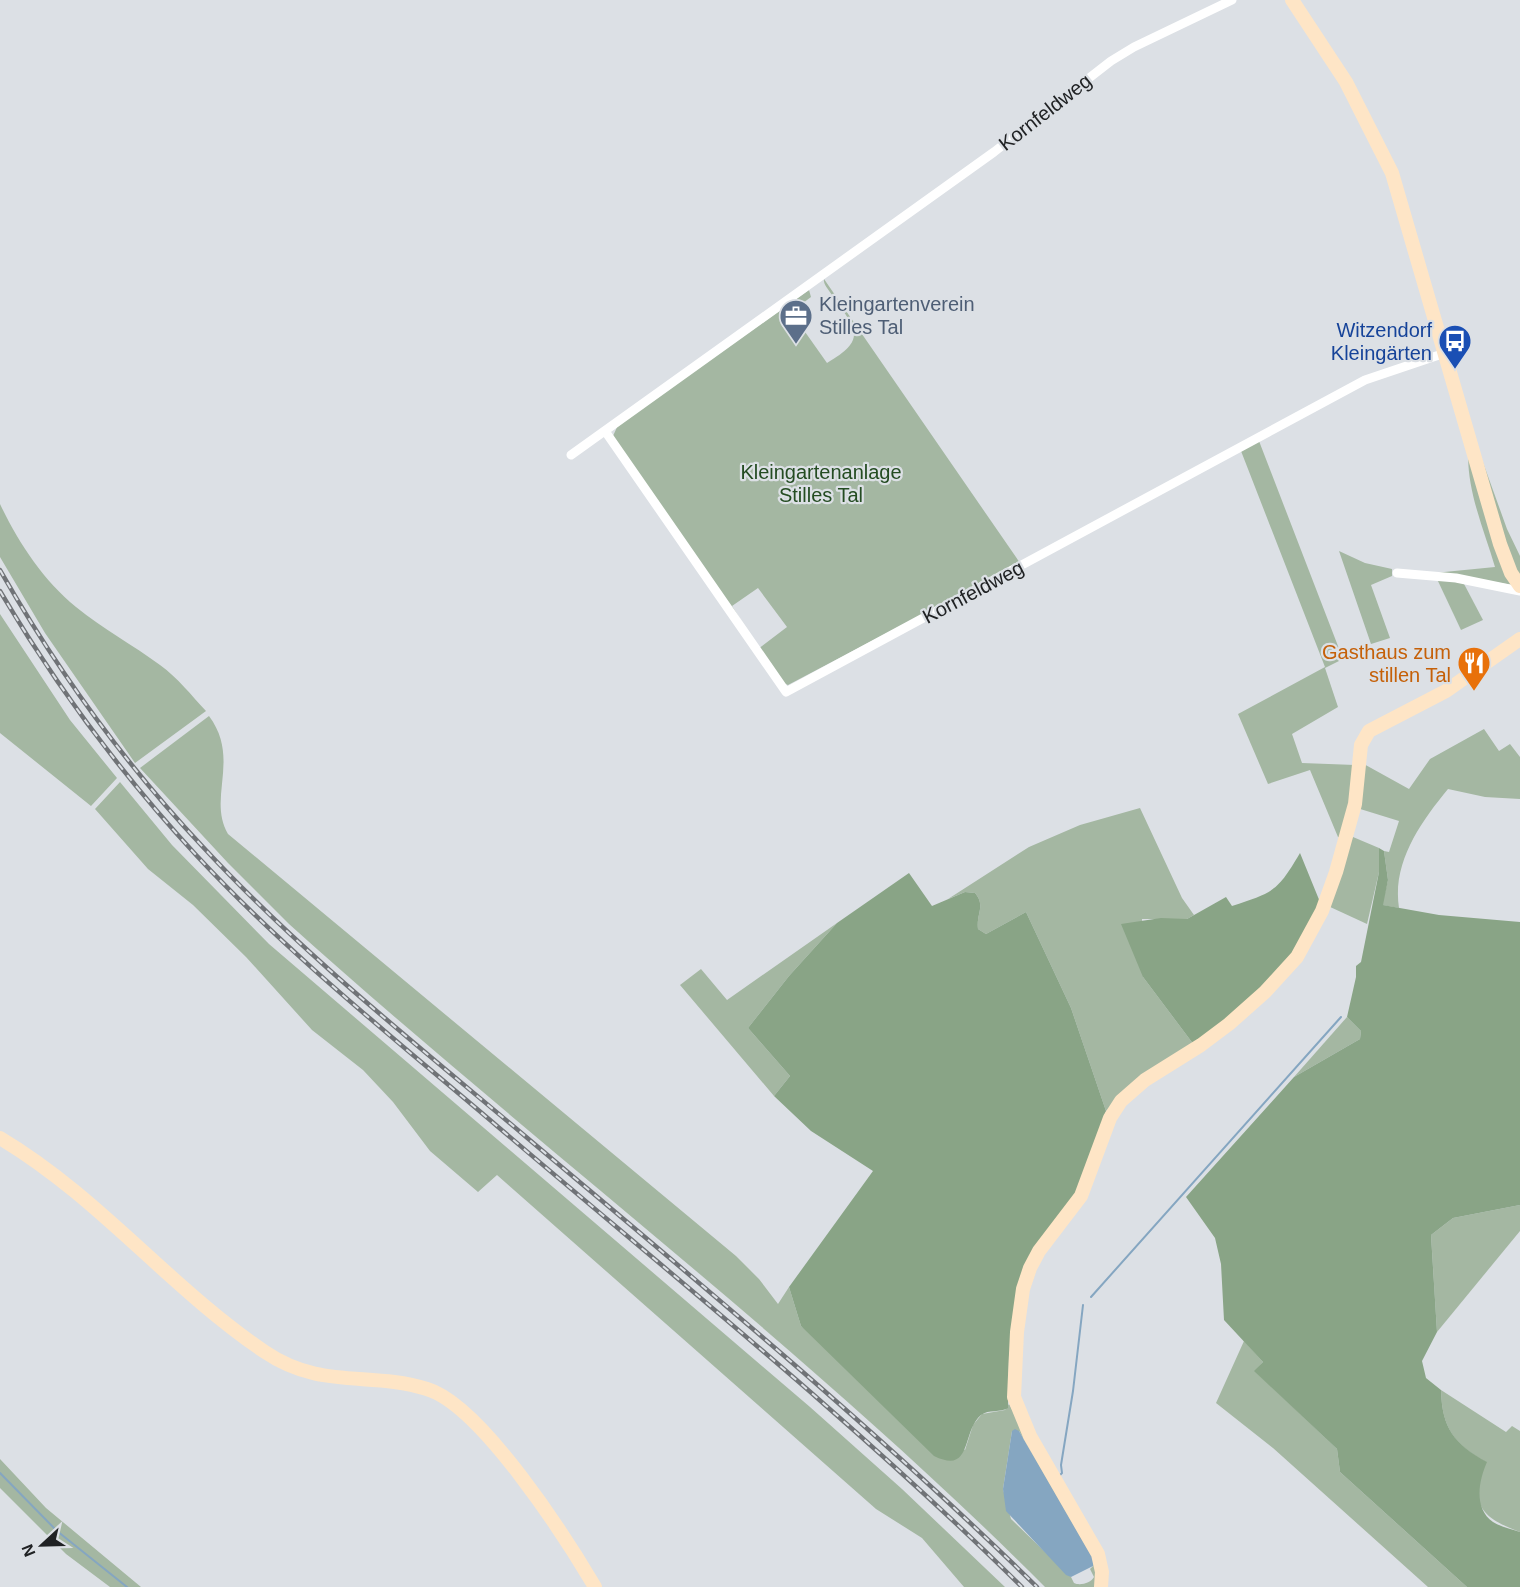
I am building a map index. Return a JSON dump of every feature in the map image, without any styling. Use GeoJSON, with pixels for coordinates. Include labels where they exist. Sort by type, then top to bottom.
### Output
{"type":"FeatureCollection","features":[{"type":"Feature","properties":{"kind":"street","name":"Kornfeldweg"},"geometry":{"type":"LineString","coordinates":[[571,455],[994,152],[1117,57],[1232,0]]}},
{"type":"Feature","properties":{"kind":"street"},"geometry":{"type":"LineString","coordinates":[[1292,0],[1341,74],[1383,152],[1405,211],[1500,544],[1511,573],[1520,586]]}},
{"type":"Feature","properties":{"kind":"street","name":"Kornfeldweg"},"geometry":{"type":"LineString","coordinates":[[605,431],[786,692],[1365,380],[1445,353]]}},
{"type":"Feature","properties":{"kind":"street"},"geometry":{"type":"LineString","coordinates":[[1397,573],[1456,578],[1520,591]]}},
{"type":"Feature","properties":{"kind":"street"},"geometry":{"type":"LineString","coordinates":[[1101,1587],[1102,1572],[1098,1554],[1019,1414],[1013,1389],[1021,1300],[1034,1260],[1081,1196],[1110,1118],[1121,1101],[1145,1080],[1229,1024],[1286,970],[1310,937],[1322,910],[1347,833],[1365,737],[1374,726],[1446,691],[1520,639]]}},
{"type":"Feature","properties":{"kind":"street"},"geometry":{"type":"LineString","coordinates":[[0,1138],[69,1185],[215,1313],[274,1358],[312,1374],[420,1387],[449,1400],[486,1436],[519,1474],[558,1527],[595,1587]]}},
{"type":"Feature","properties":{"kind":"green space","name":"Kleingartenanlage Stilles Tal"},"geometry":{"type":"Polygon","coordinates":[[[824,279],[1020,563],[788,685],[783,683],[758,649],[787,627],[758,588],[732,606],[754,641],[613,436],[618,425],[809,290],[811,297],[791,312],[827,363],[840,355],[849,347],[854,332],[847,316],[826,287],[824,279]]]}},
{"type":"Feature","properties":{"kind":"green space"},"geometry":{"type":"Polygon","coordinates":[[[1259,441],[1343,659],[1325,668],[1338,707],[1292,734],[1302,763],[1355,765],[1353,791],[1342,838],[1338,837],[1310,770],[1268,784],[1238,714],[1325,667],[1241,451],[1259,441]]]}},
{"type":"Feature","properties":{"kind":"green space"},"geometry":{"type":"Polygon","coordinates":[[[1476,443],[1507,529],[1520,556],[1520,579],[1515,571],[1476,443]]]}},
{"type":"Feature","properties":{"kind":"green space"},"geometry":{"type":"Polygon","coordinates":[[[1469,445],[1513,585],[1434,573],[1495,567],[1472,491],[1469,476],[1469,445]]]}},
{"type":"Feature","properties":{"kind":"green space"},"geometry":{"type":"Polygon","coordinates":[[[0,504],[32,560],[53,585],[97,623],[167,670],[206,711],[135,763],[45,633],[0,557],[0,504]]]}},
{"type":"Feature","properties":{"kind":"green space"},"geometry":{"type":"Polygon","coordinates":[[[1339,551],[1365,563],[1392,569],[1392,576],[1371,585],[1390,638],[1371,644],[1339,551]]]}},
{"type":"Feature","properties":{"kind":"green space"},"geometry":{"type":"Polygon","coordinates":[[[1437,579],[1463,582],[1483,620],[1461,630],[1437,579]]]}},
{"type":"Feature","properties":{"kind":"green space"},"geometry":{"type":"Polygon","coordinates":[[[0,614],[70,720],[117,778],[91,806],[0,733],[0,614]]]}},
{"type":"Feature","properties":{"kind":"green space"},"geometry":{"type":"Polygon","coordinates":[[[209,716],[218,732],[223,748],[221,806],[222,820],[228,834],[736,1256],[759,1279],[778,1304],[789,1287],[801,1326],[965,1450],[973,1425],[982,1414],[1005,1410],[1009,1404],[1095,1556],[1097,1587],[1045,1587],[955,1499],[862,1414],[672,1250],[383,1007],[289,924],[228,863],[140,768],[209,716]],[[1012,1431],[1003,1489],[1011,1519],[1071,1577],[1074,1583],[1088,1582],[1094,1577],[1090,1569],[1093,1566],[1019,1431],[1012,1431]]]}},
{"type":"Feature","properties":{"kind":"green space"},"geometry":{"type":"Polygon","coordinates":[[[1484,729],[1499,751],[1510,744],[1520,757],[1520,799],[1485,797],[1448,789],[1410,844],[1400,875],[1399,908],[1382,905],[1388,880],[1384,851],[1389,852],[1399,821],[1357,808],[1362,763],[1409,789],[1430,759],[1484,729]]]}},
{"type":"Feature","properties":{"kind":"green space"},"geometry":{"type":"Polygon","coordinates":[[[120,782],[172,845],[269,944],[810,1407],[902,1489],[1005,1587],[964,1587],[922,1538],[876,1509],[497,1175],[478,1192],[430,1151],[393,1102],[363,1070],[312,1030],[246,957],[193,905],[148,869],[95,809],[120,782]]]}},
{"type":"Feature","properties":{"kind":"green space"},"geometry":{"type":"Polygon","coordinates":[[[1140,808],[1182,898],[1194,915],[1187,919],[1142,919],[1143,977],[1194,1045],[1106,1111],[1071,1008],[1026,912],[986,934],[978,929],[980,902],[975,893],[965,892],[948,899],[1029,847],[1080,825],[1140,808]]]}},
{"type":"Feature","properties":{"kind":"green space"},"geometry":{"type":"Polygon","coordinates":[[[1353,837],[1379,848],[1379,872],[1367,924],[1328,906],[1349,839],[1353,837]]]}},
{"type":"Feature","properties":{"kind":"green space"},"geometry":{"type":"Polygon","coordinates":[[[1379,848],[1384,851],[1388,880],[1383,905],[1439,915],[1520,922],[1520,1205],[1453,1218],[1431,1235],[1437,1332],[1422,1361],[1426,1378],[1441,1390],[1444,1415],[1452,1434],[1466,1448],[1487,1462],[1480,1485],[1482,1509],[1493,1522],[1520,1532],[1520,1587],[1467,1587],[1340,1472],[1337,1449],[1254,1371],[1263,1362],[1224,1320],[1221,1264],[1215,1238],[1186,1197],[1294,1077],[1360,1039],[1361,1031],[1347,1017],[1356,977],[1356,966],[1361,962],[1379,872],[1379,848]]]}},
{"type":"Feature","properties":{"kind":"green space"},"geometry":{"type":"Polygon","coordinates":[[[1300,853],[1320,902],[1291,957],[1262,989],[1194,1045],[1143,977],[1121,924],[1161,918],[1187,919],[1226,897],[1232,906],[1257,897],[1273,889],[1286,876],[1300,853]]]}},
{"type":"Feature","properties":{"kind":"green space"},"geometry":{"type":"Polygon","coordinates":[[[909,873],[932,906],[965,892],[975,893],[980,902],[978,929],[986,934],[1026,912],[1071,1008],[1106,1111],[1082,1185],[1042,1240],[1009,1355],[1008,1408],[981,1415],[975,1422],[961,1456],[955,1460],[934,1456],[801,1326],[789,1287],[873,1171],[811,1131],[774,1096],[790,1076],[748,1028],[789,976],[837,923],[909,873]]]}},
{"type":"Feature","properties":{"kind":"green space"},"geometry":{"type":"Polygon","coordinates":[[[837,923],[789,976],[748,1028],[790,1076],[774,1096],[680,985],[701,969],[727,1000],[837,923]]]}},
{"type":"Feature","properties":{"kind":"green space"},"geometry":{"type":"Polygon","coordinates":[[[1347,1017],[1361,1031],[1360,1039],[1294,1077],[1347,1017]]]}},
{"type":"Feature","properties":{"kind":"green space"},"geometry":{"type":"Polygon","coordinates":[[[1520,1205],[1520,1231],[1437,1332],[1431,1235],[1453,1218],[1520,1205]]]}},
{"type":"Feature","properties":{"kind":"green space"},"geometry":{"type":"Polygon","coordinates":[[[1244,1341],[1263,1362],[1255,1371],[1337,1449],[1340,1472],[1467,1587],[1428,1587],[1273,1448],[1216,1403],[1244,1341]]]}},
{"type":"Feature","properties":{"kind":"green space"},"geometry":{"type":"Polygon","coordinates":[[[1441,1390],[1506,1432],[1512,1426],[1520,1431],[1520,1532],[1495,1521],[1482,1507],[1479,1489],[1486,1462],[1466,1448],[1452,1434],[1444,1415],[1441,1390]]]}},
{"type":"Feature","properties":{"kind":"green space"},"geometry":{"type":"Polygon","coordinates":[[[0,1459],[46,1508],[141,1587],[110,1587],[66,1554],[0,1488],[0,1459]]]}},
{"type":"Feature","properties":{"kind":"water"},"geometry":{"type":"Polygon","coordinates":[[[1015,1429],[1019,1431],[1093,1559],[1093,1566],[1071,1577],[1066,1575],[1006,1511],[1003,1489],[1012,1431],[1015,1429]]]}},
{"type":"Feature","properties":{"kind":"waterway"},"geometry":{"type":"LineString","coordinates":[[1091,1297],[1341,1017]]}},
{"type":"Feature","properties":{"kind":"waterway"},"geometry":{"type":"LineString","coordinates":[[1059,1476],[1062,1473],[1061,1465],[1073,1391],[1083,1305]]}},
{"type":"Feature","properties":{"kind":"waterway"},"geometry":{"type":"LineString","coordinates":[[0,1473],[57,1531],[127,1587]]}},
{"type":"Feature","properties":{"kind":"railway"},"geometry":{"type":"LineString","coordinates":[[0,570],[68,679],[119,749],[174,815],[240,886],[319,961],[850,1413],[1037,1587]]}},
{"type":"Feature","properties":{"kind":"railway"},"geometry":{"type":"LineString","coordinates":[[0,591],[67,695],[116,762],[197,856],[268,928],[343,996],[830,1409],[959,1526],[1022,1587]]}},
{"type":"Feature","properties":{"kind":"place","name":"Kleingartenverein Stilles Tal"},"geometry":{"type":"Point","coordinates":[796,345]}},
{"type":"Feature","properties":{"kind":"place","name":"Witzendorf Kleingärten"},"geometry":{"type":"Point","coordinates":[1455,370]}},
{"type":"Feature","properties":{"kind":"place","name":"Gasthaus zum stillen Tal"},"geometry":{"type":"Point","coordinates":[1474,692]}}]}
